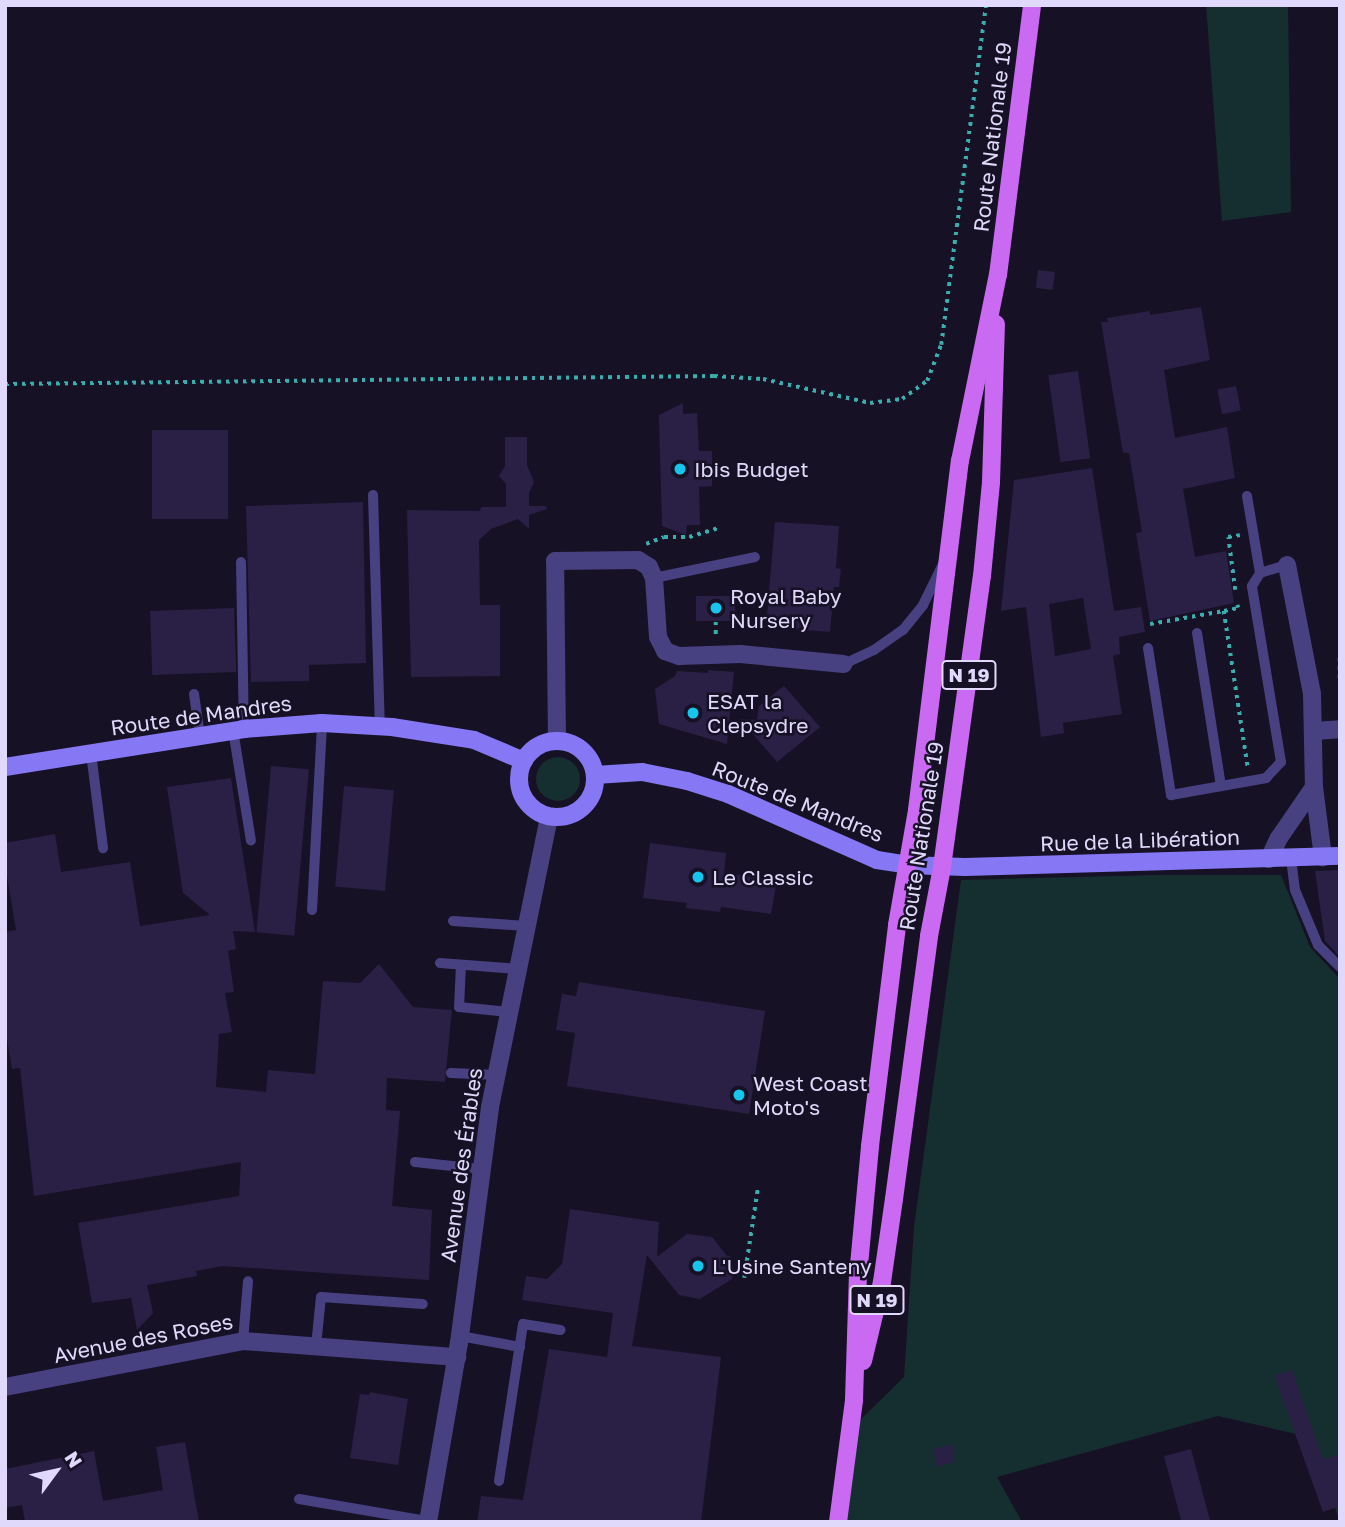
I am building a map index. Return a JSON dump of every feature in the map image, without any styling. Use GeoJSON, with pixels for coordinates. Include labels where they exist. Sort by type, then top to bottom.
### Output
{"type":"FeatureCollection","features":[{"type":"Feature","properties":{"kind":"main road","name":"Route Nationale 19"},"geometry":{"type":"LineString","coordinates":[[838,1522],[854,1399],[859,1276],[870,1146],[897,925],[917,810],[960,461],[998,275],[1032,5]]}},
{"type":"Feature","properties":{"kind":"main road","name":"Route Nationale 19"},"geometry":{"type":"LineString","coordinates":[[854,1399],[882,1282],[982,576],[991,482],[998,275]]}},
{"type":"Feature","properties":{"kind":"street"},"geometry":{"type":"LineString","coordinates":[[557,741],[555,561],[638,560],[649,567],[654,578],[658,637],[665,651],[679,656],[740,654],[845,664]]}},
{"type":"Feature","properties":{"kind":"street"},"geometry":{"type":"LineString","coordinates":[[1287,565],[1312,694],[1314,788],[1331,856]]}},
{"type":"Feature","properties":{"kind":"street","name":"Route de Mandres"},"geometry":{"type":"LineString","coordinates":[[5,767],[238,729],[322,723],[380,726],[474,740],[524,761]]}},
{"type":"Feature","properties":{"kind":"street"},"geometry":{"type":"LineString","coordinates":[[1314,731],[1340,729]]}},
{"type":"Feature","properties":{"kind":"street"},"geometry":{"type":"LineString","coordinates":[[557,741],[568,743],[586,755],[595,775],[591,798],[583,808],[573,814],[549,817],[538,813],[523,796],[520,773],[524,761],[538,747],[557,741]]}},
{"type":"Feature","properties":{"kind":"street","name":"Route de Mandres"},"geometry":{"type":"LineString","coordinates":[[595,775],[642,772],[687,781],[728,794],[877,860],[907,865],[942,866]]}},
{"type":"Feature","properties":{"kind":"street"},"geometry":{"type":"LineString","coordinates":[[1269,859],[1279,838],[1314,788]]}},
{"type":"Feature","properties":{"kind":"street","name":"Avenue des Érables"},"geometry":{"type":"LineString","coordinates":[[428,1521],[457,1357],[480,1169],[549,817]]}},
{"type":"Feature","properties":{"kind":"street","name":"Rue de la Libération"},"geometry":{"type":"LineString","coordinates":[[942,866],[1331,856]]}},
{"type":"Feature","properties":{"kind":"street","name":"Avenue des Roses"},"geometry":{"type":"LineString","coordinates":[[5,1387],[243,1341],[457,1357]]}},
{"type":"Feature","properties":{"kind":"lane"},"geometry":{"type":"LineString","coordinates":[[373,495],[380,726]]}},
{"type":"Feature","properties":{"kind":"lane"},"geometry":{"type":"LineString","coordinates":[[1148,648],[1171,795],[1266,778],[1281,762],[1252,586],[1260,573],[1247,496]]}},
{"type":"Feature","properties":{"kind":"lane"},"geometry":{"type":"LineString","coordinates":[[845,664],[874,650],[903,631],[923,605],[948,554]]}},
{"type":"Feature","properties":{"kind":"lane"},"geometry":{"type":"LineString","coordinates":[[654,578],[755,558]]}},
{"type":"Feature","properties":{"kind":"lane"},"geometry":{"type":"LineString","coordinates":[[241,562],[238,729],[251,841]]}},
{"type":"Feature","properties":{"kind":"lane"},"geometry":{"type":"LineString","coordinates":[[1260,573],[1287,565]]}},
{"type":"Feature","properties":{"kind":"lane"},"geometry":{"type":"LineString","coordinates":[[1197,633],[1221,786]]}},
{"type":"Feature","properties":{"kind":"lane"},"geometry":{"type":"LineString","coordinates":[[194,695],[200,736]]}},
{"type":"Feature","properties":{"kind":"lane"},"geometry":{"type":"LineString","coordinates":[[312,910],[322,723]]}},
{"type":"Feature","properties":{"kind":"lane"},"geometry":{"type":"LineString","coordinates":[[91,753],[103,848]]}},
{"type":"Feature","properties":{"kind":"lane"},"geometry":{"type":"LineString","coordinates":[[1291,858],[1295,890],[1318,945],[1340,967]]}},
{"type":"Feature","properties":{"kind":"lane"},"geometry":{"type":"LineString","coordinates":[[453,921],[526,926]]}},
{"type":"Feature","properties":{"kind":"lane"},"geometry":{"type":"LineString","coordinates":[[440,963],[518,969]]}},
{"type":"Feature","properties":{"kind":"lane"},"geometry":{"type":"LineString","coordinates":[[461,965],[459,1007],[509,1012]]}},
{"type":"Feature","properties":{"kind":"lane"},"geometry":{"type":"LineString","coordinates":[[451,1073],[497,1075]]}},
{"type":"Feature","properties":{"kind":"lane"},"geometry":{"type":"LineString","coordinates":[[415,1162],[480,1169]]}},
{"type":"Feature","properties":{"kind":"lane"},"geometry":{"type":"LineString","coordinates":[[243,1341],[248,1282]]}},
{"type":"Feature","properties":{"kind":"lane"},"geometry":{"type":"LineString","coordinates":[[316,1346],[321,1297],[423,1304]]}},
{"type":"Feature","properties":{"kind":"lane"},"geometry":{"type":"LineString","coordinates":[[499,1482],[523,1324],[561,1330]]}},
{"type":"Feature","properties":{"kind":"lane"},"geometry":{"type":"LineString","coordinates":[[460,1336],[520,1347]]}},
{"type":"Feature","properties":{"kind":"lane"},"geometry":{"type":"LineString","coordinates":[[299,1499],[428,1521]]}},
{"type":"Feature","properties":{"kind":"path"},"geometry":{"type":"LineString","coordinates":[[5,384],[713,376],[762,379],[870,403],[902,399],[927,381],[941,345],[986,5]]}},
{"type":"Feature","properties":{"kind":"path"},"geometry":{"type":"LineString","coordinates":[[639,546],[664,537],[689,537],[718,528]]}},
{"type":"Feature","properties":{"kind":"path"},"geometry":{"type":"LineString","coordinates":[[1150,624],[1238,608],[1228,537],[1253,533]]}},
{"type":"Feature","properties":{"kind":"path"},"geometry":{"type":"LineString","coordinates":[[1224,611],[1250,781]]}},
{"type":"Feature","properties":{"kind":"path"},"geometry":{"type":"LineString","coordinates":[[1340,658],[1340,683]]}},
{"type":"Feature","properties":{"kind":"path"},"geometry":{"type":"LineString","coordinates":[[744,1278],[758,1187]]}},
{"type":"Feature","properties":{"kind":"green space"},"geometry":{"type":"Polygon","coordinates":[[[1206,5],[1288,5],[1291,212],[1222,221],[1206,5]]]}},
{"type":"Feature","properties":{"kind":"green space"},"geometry":{"type":"Polygon","coordinates":[[[558,757],[573,764],[580,779],[573,794],[558,801],[543,794],[536,779],[543,764],[558,757]]]}},
{"type":"Feature","properties":{"kind":"green space"},"geometry":{"type":"Polygon","coordinates":[[[1281,875],[1310,947],[1340,979],[1340,1522],[1325,1477],[1301,1435],[1218,1416],[997,1477],[1022,1522],[840,1522],[855,1425],[904,1377],[914,1227],[961,880],[1281,875]]]}},
{"type":"Feature","properties":{"kind":"building"},"geometry":{"type":"Polygon","coordinates":[[[1038,270],[1055,272],[1053,290],[1036,288],[1038,270]]]}},
{"type":"Feature","properties":{"kind":"building"},"geometry":{"type":"Polygon","coordinates":[[[1201,307],[1210,360],[1164,370],[1175,438],[1227,427],[1235,478],[1183,489],[1195,557],[1226,551],[1234,603],[1150,621],[1136,533],[1142,532],[1129,453],[1123,453],[1101,322],[1108,322],[1107,318],[1150,311],[1150,315],[1201,307]]]}},
{"type":"Feature","properties":{"kind":"building"},"geometry":{"type":"Polygon","coordinates":[[[1078,371],[1090,458],[1061,462],[1048,375],[1078,371]]]}},
{"type":"Feature","properties":{"kind":"building"},"geometry":{"type":"Polygon","coordinates":[[[1236,386],[1241,411],[1222,414],[1217,390],[1236,386]]]}},
{"type":"Feature","properties":{"kind":"building","name":"Ibis Budget"},"geometry":{"type":"Polygon","coordinates":[[[683,403],[683,414],[697,413],[699,451],[712,451],[712,486],[699,487],[700,525],[687,525],[686,535],[662,526],[659,420],[659,415],[683,403]]]}},
{"type":"Feature","properties":{"kind":"building"},"geometry":{"type":"Polygon","coordinates":[[[152,430],[228,430],[228,519],[152,519],[152,430]]]}},
{"type":"Feature","properties":{"kind":"building"},"geometry":{"type":"Polygon","coordinates":[[[505,437],[527,437],[527,465],[534,482],[529,493],[529,506],[546,506],[547,509],[529,515],[529,529],[518,519],[491,529],[479,540],[480,605],[500,605],[500,676],[411,677],[407,510],[479,511],[482,507],[506,507],[506,484],[499,476],[505,466],[505,437]]]}},
{"type":"Feature","properties":{"kind":"building"},"geometry":{"type":"Polygon","coordinates":[[[1092,468],[1114,611],[1141,607],[1145,632],[1119,637],[1120,654],[1113,656],[1122,714],[1063,723],[1064,733],[1041,737],[1026,607],[1001,611],[1014,480],[1092,468]],[[1083,598],[1049,604],[1055,656],[1091,649],[1083,598]]]}},
{"type":"Feature","properties":{"kind":"building"},"geometry":{"type":"Polygon","coordinates":[[[363,502],[366,663],[309,665],[309,681],[251,682],[246,506],[363,502]]]}},
{"type":"Feature","properties":{"kind":"building"},"geometry":{"type":"Polygon","coordinates":[[[775,522],[839,526],[836,568],[841,569],[839,587],[834,587],[830,632],[766,627],[775,522]]]}},
{"type":"Feature","properties":{"kind":"building","name":"Royal Baby Nursery"},"geometry":{"type":"Polygon","coordinates":[[[696,596],[735,596],[735,621],[696,621],[696,596]]]}},
{"type":"Feature","properties":{"kind":"building"},"geometry":{"type":"Polygon","coordinates":[[[234,608],[236,672],[152,675],[150,611],[234,608]]]}},
{"type":"Feature","properties":{"kind":"building","name":"ESAT la Clepsydre"},"geometry":{"type":"Polygon","coordinates":[[[708,670],[734,672],[727,744],[659,724],[655,689],[675,676],[677,671],[708,673],[708,670]]]}},
{"type":"Feature","properties":{"kind":"building"},"geometry":{"type":"Polygon","coordinates":[[[784,686],[820,727],[777,762],[740,719],[757,720],[759,706],[784,686]]]}},
{"type":"Feature","properties":{"kind":"building"},"geometry":{"type":"Polygon","coordinates":[[[271,766],[309,769],[294,936],[256,932],[271,766]]]}},
{"type":"Feature","properties":{"kind":"building"},"geometry":{"type":"Polygon","coordinates":[[[231,778],[255,932],[233,931],[236,949],[228,951],[234,992],[225,993],[232,1032],[219,1034],[216,1087],[266,1092],[268,1070],[315,1074],[323,981],[360,983],[379,964],[413,1007],[452,1010],[445,1082],[387,1078],[386,1110],[400,1111],[392,1206],[432,1210],[429,1280],[223,1266],[196,1271],[197,1276],[147,1285],[153,1313],[137,1330],[131,1298],[92,1303],[78,1223],[239,1196],[241,1162],[34,1196],[20,1068],[12,1069],[5,1026],[5,932],[16,930],[5,864],[5,843],[55,834],[61,872],[130,862],[140,926],[210,915],[183,893],[167,787],[231,778]]]}},
{"type":"Feature","properties":{"kind":"building"},"geometry":{"type":"Polygon","coordinates":[[[344,786],[394,790],[385,891],[335,887],[344,786]]]}},
{"type":"Feature","properties":{"kind":"building","name":"Le Classic"},"geometry":{"type":"Polygon","coordinates":[[[650,843],[726,853],[724,873],[777,880],[771,914],[721,907],[720,912],[686,908],[687,903],[643,898],[650,843]]]}},
{"type":"Feature","properties":{"kind":"building"},"geometry":{"type":"Polygon","coordinates":[[[1340,870],[1339,956],[1325,941],[1315,871],[1340,870]]]}},
{"type":"Feature","properties":{"kind":"building"},"geometry":{"type":"Polygon","coordinates":[[[579,982],[765,1011],[749,1114],[567,1086],[575,1033],[556,1030],[562,994],[576,996],[579,982]]]}},
{"type":"Feature","properties":{"kind":"building"},"geometry":{"type":"Polygon","coordinates":[[[570,1209],[659,1222],[657,1257],[687,1234],[712,1237],[727,1256],[730,1256],[734,1271],[732,1279],[700,1299],[679,1295],[647,1255],[632,1346],[721,1357],[701,1522],[477,1522],[481,1496],[523,1500],[549,1349],[607,1357],[613,1313],[522,1300],[526,1276],[547,1279],[562,1264],[570,1209]]]}},
{"type":"Feature","properties":{"kind":"building"},"geometry":{"type":"Polygon","coordinates":[[[1292,1370],[1323,1460],[1340,1454],[1340,1506],[1323,1512],[1274,1375],[1292,1370]]]}},
{"type":"Feature","properties":{"kind":"building"},"geometry":{"type":"Polygon","coordinates":[[[370,1392],[408,1399],[398,1465],[350,1458],[360,1394],[369,1395],[370,1392]]]}},
{"type":"Feature","properties":{"kind":"building"},"geometry":{"type":"Polygon","coordinates":[[[185,1442],[199,1522],[25,1522],[22,1505],[5,1508],[5,1469],[94,1451],[103,1501],[163,1490],[156,1447],[185,1442]]]}},
{"type":"Feature","properties":{"kind":"building"},"geometry":{"type":"Polygon","coordinates":[[[952,1444],[954,1462],[936,1467],[934,1449],[952,1444]]]}},
{"type":"Feature","properties":{"kind":"building"},"geometry":{"type":"Polygon","coordinates":[[[1191,1449],[1211,1522],[1182,1522],[1164,1456],[1191,1449]]]}},
{"type":"Feature","properties":{"kind":"place","name":"Ibis Budget"},"geometry":{"type":"Point","coordinates":[680,469]}},
{"type":"Feature","properties":{"kind":"place","name":"Royal Baby Nursery"},"geometry":{"type":"Point","coordinates":[716,608]}},
{"type":"Feature","properties":{"kind":"place","name":"ESAT la Clepsydre"},"geometry":{"type":"Point","coordinates":[693,713]}},
{"type":"Feature","properties":{"kind":"place","name":"Le Classic"},"geometry":{"type":"Point","coordinates":[698,877]}},
{"type":"Feature","properties":{"kind":"place","name":"West Coast Moto's"},"geometry":{"type":"Point","coordinates":[739,1095]}},
{"type":"Feature","properties":{"kind":"place","name":"L'Usine Santeny"},"geometry":{"type":"Point","coordinates":[698,1266]}}]}
